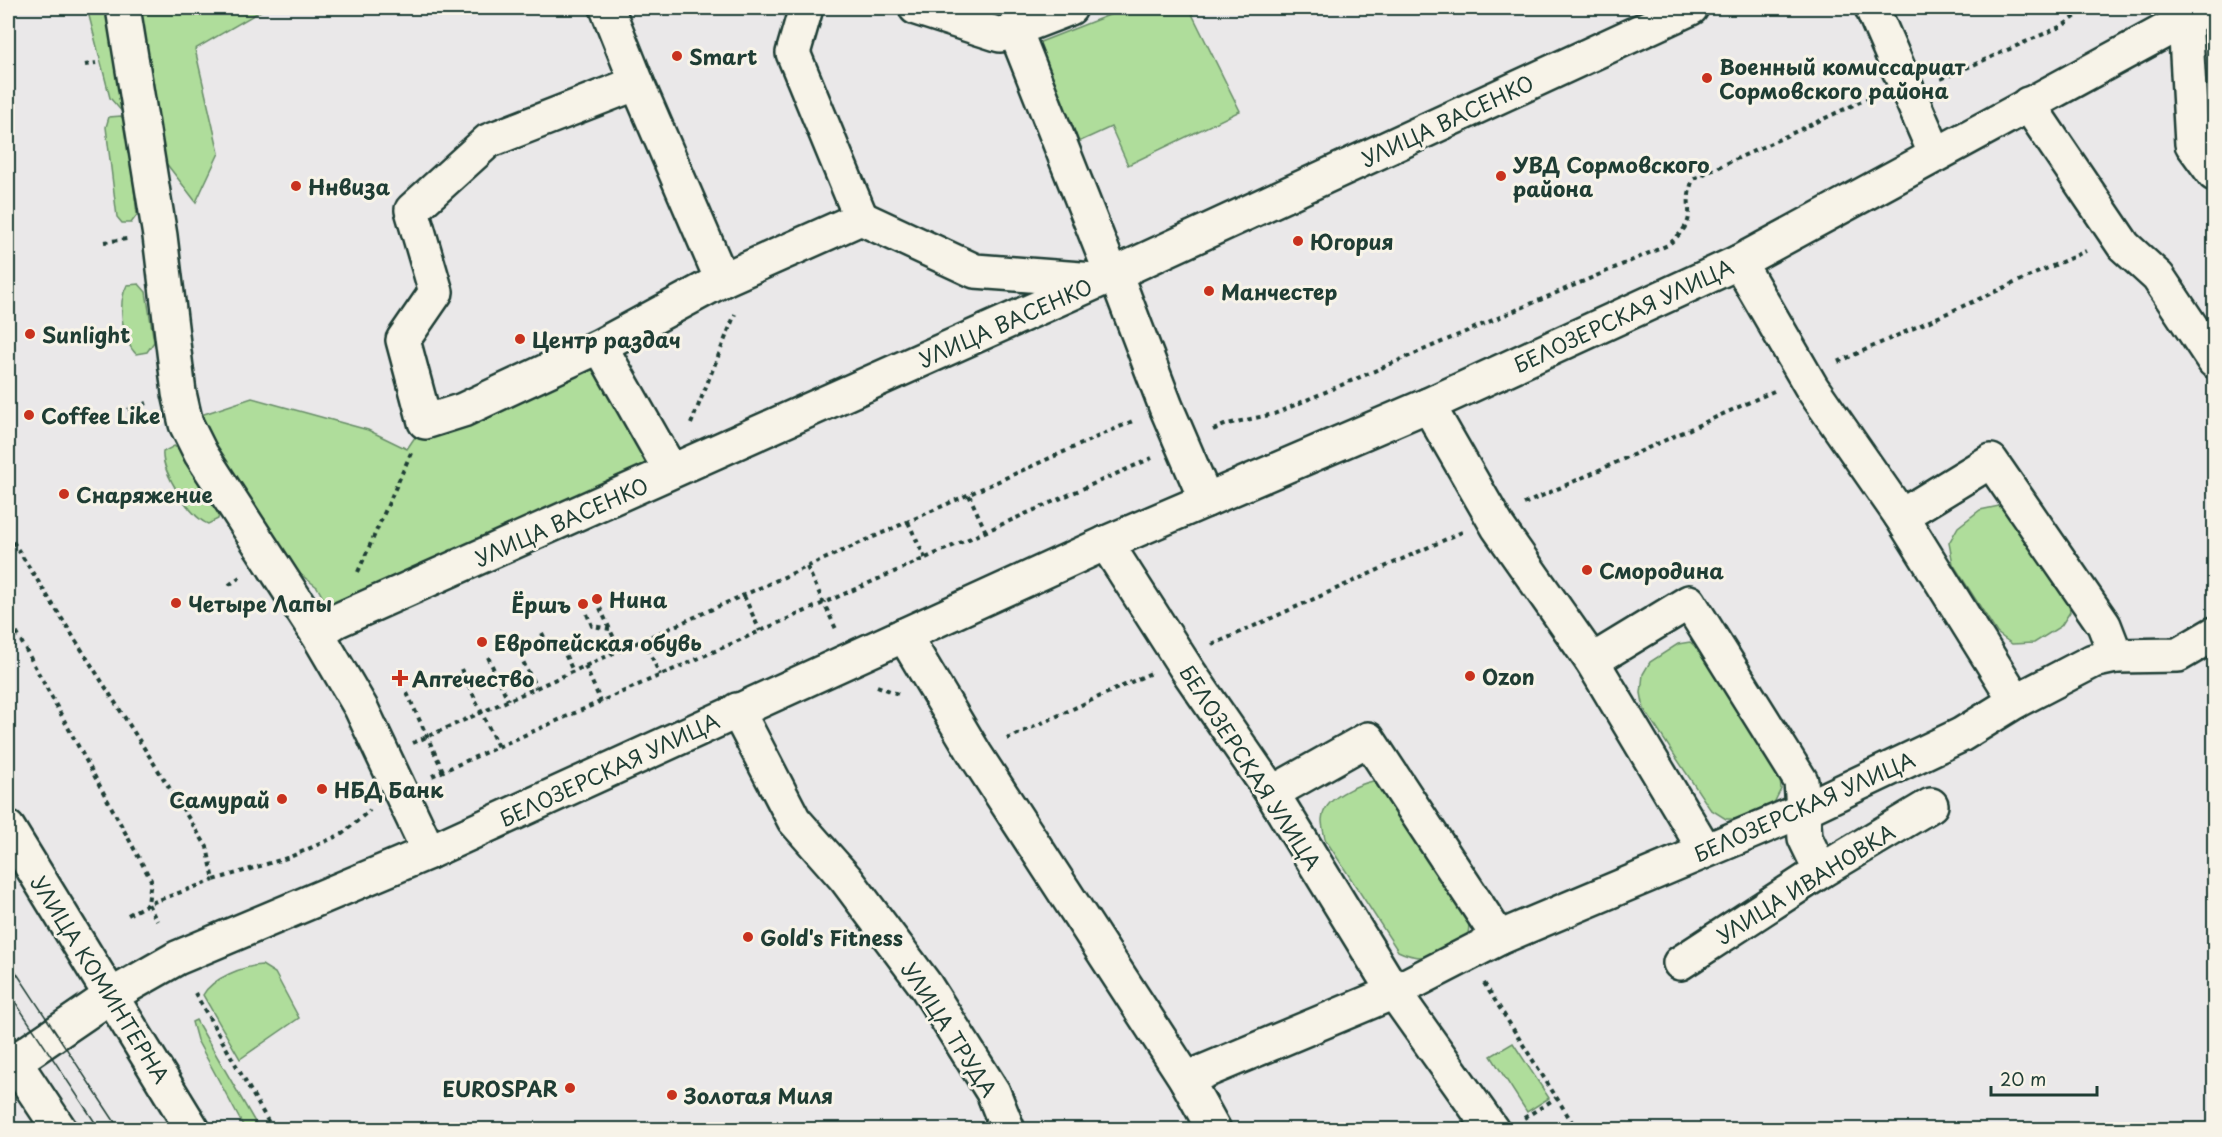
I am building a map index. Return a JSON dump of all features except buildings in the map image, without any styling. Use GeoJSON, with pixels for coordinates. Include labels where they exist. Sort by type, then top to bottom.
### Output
{"type":"FeatureCollection","features":[{"type":"Feature","properties":{"kind":"street"},"geometry":{"type":"LineString","coordinates":[[123,8],[160,236],[178,393],[186,424],[201,454],[326,627],[361,708],[402,790],[429,852]]}},
{"type":"Feature","properties":{"kind":"street"},"geometry":{"type":"LineString","coordinates":[[607,8],[722,280]]}},
{"type":"Feature","properties":{"kind":"street"},"geometry":{"type":"LineString","coordinates":[[806,8],[793,53],[861,218],[975,271],[1109,276]]}},
{"type":"Feature","properties":{"kind":"street"},"geometry":{"type":"LineString","coordinates":[[916,8],[1000,35],[1071,8]]}},
{"type":"Feature","properties":{"kind":"street","name":"УЛИЦА ВАСЕНКО"},"geometry":{"type":"LineString","coordinates":[[326,627],[1109,276],[1691,8]]}},
{"type":"Feature","properties":{"kind":"street"},"geometry":{"type":"LineString","coordinates":[[1872,8],[1935,153]]}},
{"type":"Feature","properties":{"kind":"street"},"geometry":{"type":"LineString","coordinates":[[2196,14],[2192,144],[2214,174]]}},
{"type":"Feature","properties":{"kind":"street","name":"БЕЛОЗЕРСКАЯ УЛИЦА"},"geometry":{"type":"LineString","coordinates":[[10,1064],[112,995],[177,958],[429,852],[1106,543],[1428,405],[1738,262],[1935,153],[2196,14]]}},
{"type":"Feature","properties":{"kind":"street"},"geometry":{"type":"LineString","coordinates":[[1015,30],[1109,276],[1206,500]]}},
{"type":"Feature","properties":{"kind":"street"},"geometry":{"type":"LineString","coordinates":[[637,83],[488,141],[412,210],[436,292],[403,340],[425,422],[463,410],[600,346],[722,280],[861,218]]}},
{"type":"Feature","properties":{"kind":"street"},"geometry":{"type":"LineString","coordinates":[[2028,104],[2118,237],[2133,255],[2158,277],[2214,361]]}},
{"type":"Feature","properties":{"kind":"street"},"geometry":{"type":"LineString","coordinates":[[1738,262],[1805,377],[1901,516],[2016,701]]}},
{"type":"Feature","properties":{"kind":"street"},"geometry":{"type":"LineString","coordinates":[[600,346],[671,471]]}},
{"type":"Feature","properties":{"kind":"street"},"geometry":{"type":"LineString","coordinates":[[1428,405],[1493,518],[1592,661],[1705,850]]}},
{"type":"Feature","properties":{"kind":"street"},"geometry":{"type":"LineString","coordinates":[[1901,516],[1991,461],[2104,625],[2116,656]]}},
{"type":"Feature","properties":{"kind":"street","name":"БЕЛОЗЕРСКАЯ УЛИЦА"},"geometry":{"type":"LineString","coordinates":[[1106,543],[1181,660],[1272,793],[1394,992],[1504,1126]]}},
{"type":"Feature","properties":{"kind":"street"},"geometry":{"type":"LineString","coordinates":[[1592,661],[1689,602],[1801,781],[1805,838],[1821,871]]}},
{"type":"Feature","properties":{"kind":"street","name":"БЕЛОЗЕРСКАЯ УЛИЦА"},"geometry":{"type":"LineString","coordinates":[[1186,1079],[1394,992],[1498,938],[1803,810],[1961,735],[2016,701],[2093,661],[2116,656],[2178,655],[2214,634]]}},
{"type":"Feature","properties":{"kind":"street"},"geometry":{"type":"LineString","coordinates":[[903,635],[975,754],[1186,1079],[1214,1130]]}},
{"type":"Feature","properties":{"kind":"street","name":"УЛИЦА ТРУДА"},"geometry":{"type":"LineString","coordinates":[[738,710],[794,820],[846,879],[926,986],[993,1092],[1008,1130]]}},
{"type":"Feature","properties":{"kind":"street"},"geometry":{"type":"LineString","coordinates":[[1272,793],[1368,739],[1498,938]]}},
{"type":"Feature","properties":{"kind":"street","name":"УЛИЦА ИВАНОВКА"},"geometry":{"type":"LineString","coordinates":[[1680,963],[1821,871],[1931,805]]}},
{"type":"Feature","properties":{"kind":"street","name":"УЛИЦА КОМИНТЕРНА"},"geometry":{"type":"LineString","coordinates":[[8,828],[194,1130]]}},
{"type":"Feature","properties":{"kind":"street"},"geometry":{"type":"LineString","coordinates":[[10,1064],[60,1130]]}},
{"type":"Feature","properties":{"kind":"path"},"geometry":{"type":"LineString","coordinates":[[128,915],[148,904],[214,880],[290,857],[342,834],[382,799],[1227,424],[1274,414],[1668,245],[1683,232],[1691,218],[1688,194],[1693,179],[1880,93],[1921,88],[2062,26],[2088,8]]}},
{"type":"Feature","properties":{"kind":"path"},"geometry":{"type":"LineString","coordinates":[[975,754],[2118,237]]}},
{"type":"Feature","properties":{"kind":"path"},"geometry":{"type":"LineString","coordinates":[[671,471],[754,266]]}},
{"type":"Feature","properties":{"kind":"path"},"geometry":{"type":"LineString","coordinates":[[128,410],[141,405]]}},
{"type":"Feature","properties":{"kind":"path"},"geometry":{"type":"LineString","coordinates":[[385,755],[1166,407]]}},
{"type":"Feature","properties":{"kind":"path"},"geometry":{"type":"LineString","coordinates":[[326,627],[425,422]]}},
{"type":"Feature","properties":{"kind":"path"},"geometry":{"type":"LineString","coordinates":[[969,495],[986,532]]}},
{"type":"Feature","properties":{"kind":"path"},"geometry":{"type":"LineString","coordinates":[[908,522],[925,558]]}},
{"type":"Feature","properties":{"kind":"path"},"geometry":{"type":"LineString","coordinates":[[8,534],[207,847],[214,880]]}},
{"type":"Feature","properties":{"kind":"path"},"geometry":{"type":"LineString","coordinates":[[807,567],[837,632]]}},
{"type":"Feature","properties":{"kind":"path"},"geometry":{"type":"LineString","coordinates":[[229,585],[243,575]]}},
{"type":"Feature","properties":{"kind":"path"},"geometry":{"type":"LineString","coordinates":[[744,596],[760,631]]}},
{"type":"Feature","properties":{"kind":"path"},"geometry":{"type":"LineString","coordinates":[[600,608],[620,651]]}},
{"type":"Feature","properties":{"kind":"path"},"geometry":{"type":"LineString","coordinates":[[586,614],[592,626],[610,629]]}},
{"type":"Feature","properties":{"kind":"path"},"geometry":{"type":"LineString","coordinates":[[8,617],[151,880],[148,904],[157,921]]}},
{"type":"Feature","properties":{"kind":"path"},"geometry":{"type":"LineString","coordinates":[[542,633],[549,647],[563,650],[573,671]]}},
{"type":"Feature","properties":{"kind":"path"},"geometry":{"type":"LineString","coordinates":[[644,640],[660,675]]}},
{"type":"Feature","properties":{"kind":"path"},"geometry":{"type":"LineString","coordinates":[[524,641],[516,647],[536,688]]}},
{"type":"Feature","properties":{"kind":"path"},"geometry":{"type":"LineString","coordinates":[[488,657],[508,700]]}},
{"type":"Feature","properties":{"kind":"path"},"geometry":{"type":"LineString","coordinates":[[585,666],[601,702]]}},
{"type":"Feature","properties":{"kind":"path"},"geometry":{"type":"LineString","coordinates":[[461,669],[498,747]]}},
{"type":"Feature","properties":{"kind":"path"},"geometry":{"type":"LineString","coordinates":[[870,687],[891,690],[906,699]]}},
{"type":"Feature","properties":{"kind":"path"},"geometry":{"type":"LineString","coordinates":[[407,693],[443,771]]}},
{"type":"Feature","properties":{"kind":"path"},"geometry":{"type":"LineString","coordinates":[[1466,954],[1577,1130]]}},
{"type":"Feature","properties":{"kind":"path"},"geometry":{"type":"LineString","coordinates":[[195,993],[273,1130]]}},
{"type":"Feature","properties":{"kind":"path"},"geometry":{"type":"LineString","coordinates":[[1504,1126],[1556,1098]]}},
{"type":"Feature","properties":{"kind":"green space"},"geometry":{"type":"Polygon","coordinates":[[[87,8],[266,8],[195,49],[219,153],[196,202],[159,154],[110,98],[87,8]]]}},
{"type":"Feature","properties":{"kind":"green space"},"geometry":{"type":"Polygon","coordinates":[[[1127,8],[1189,8],[1240,111],[1128,165],[1111,127],[1072,145],[1030,46],[1127,8]]]}},
{"type":"Feature","properties":{"kind":"green space"},"geometry":{"type":"Polygon","coordinates":[[[121,116],[127,124],[137,215],[131,223],[122,223],[117,217],[106,127],[109,117],[121,116]]]}},
{"type":"Feature","properties":{"kind":"green space"},"geometry":{"type":"Polygon","coordinates":[[[139,284],[146,292],[154,342],[147,352],[136,354],[124,331],[122,301],[127,285],[139,284]]]}},
{"type":"Feature","properties":{"kind":"green space"},"geometry":{"type":"Polygon","coordinates":[[[600,346],[671,471],[336,621],[317,587],[287,564],[195,417],[252,398],[368,430],[407,449],[425,422],[600,346]]]}},
{"type":"Feature","properties":{"kind":"green space"},"geometry":{"type":"Polygon","coordinates":[[[174,446],[184,452],[220,506],[218,519],[208,524],[201,520],[178,492],[167,470],[163,452],[174,446]]]}},
{"type":"Feature","properties":{"kind":"green space"},"geometry":{"type":"Polygon","coordinates":[[[1999,506],[2017,516],[2067,591],[2070,612],[2061,626],[2034,643],[2012,644],[1997,633],[1953,564],[1949,543],[1958,527],[1980,510],[1999,506]]]}},
{"type":"Feature","properties":{"kind":"green space"},"geometry":{"type":"Polygon","coordinates":[[[1690,642],[1701,651],[1779,770],[1781,789],[1773,805],[1747,819],[1726,819],[1710,809],[1644,709],[1641,693],[1643,674],[1650,662],[1678,644],[1690,642]]]}},
{"type":"Feature","properties":{"kind":"green space"},"geometry":{"type":"Polygon","coordinates":[[[1377,780],[1468,909],[1468,933],[1463,942],[1447,953],[1427,957],[1398,951],[1325,839],[1322,820],[1328,805],[1352,788],[1377,780]]]}},
{"type":"Feature","properties":{"kind":"green space"},"geometry":{"type":"Polygon","coordinates":[[[262,965],[275,973],[299,1018],[240,1059],[203,995],[213,983],[221,978],[246,968],[262,965]]]}},
{"type":"Feature","properties":{"kind":"green space"},"geometry":{"type":"Polygon","coordinates":[[[196,1020],[259,1129],[245,1129],[197,1040],[192,1022],[196,1020]]]}},
{"type":"Feature","properties":{"kind":"green space"},"geometry":{"type":"Polygon","coordinates":[[[1513,1043],[1549,1098],[1527,1112],[1491,1056],[1513,1043]]]}},
{"type":"Feature","properties":{"kind":"tram line"},"geometry":{"type":"LineString","coordinates":[[8,960],[120,1130]]}},
{"type":"Feature","properties":{"kind":"tram line"},"geometry":{"type":"LineString","coordinates":[[8,991],[100,1130]]}},
{"type":"Feature","properties":{"kind":"place","name":"Smart"},"geometry":{"type":"Point","coordinates":[677,56]}},
{"type":"Feature","properties":{"kind":"place","name":"Военный комиссариат Сормовского района"},"geometry":{"type":"Point","coordinates":[1707,78]}},
{"type":"Feature","properties":{"kind":"place","name":"УВД Сормовского района"},"geometry":{"type":"Point","coordinates":[1501,176]}},
{"type":"Feature","properties":{"kind":"place","name":"Ннвиза"},"geometry":{"type":"Point","coordinates":[296,186]}},
{"type":"Feature","properties":{"kind":"place","name":"Югория"},"geometry":{"type":"Point","coordinates":[1298,241]}},
{"type":"Feature","properties":{"kind":"place","name":"Манчестер"},"geometry":{"type":"Point","coordinates":[1209,291]}},
{"type":"Feature","properties":{"kind":"place","name":"Sunlight"},"geometry":{"type":"Point","coordinates":[30,334]}},
{"type":"Feature","properties":{"kind":"place","name":"Центр раздач"},"geometry":{"type":"Point","coordinates":[520,339]}},
{"type":"Feature","properties":{"kind":"place","name":"Coffee Like"},"geometry":{"type":"Point","coordinates":[29,415]}},
{"type":"Feature","properties":{"kind":"place","name":"Снаряжение"},"geometry":{"type":"Point","coordinates":[64,494]}},
{"type":"Feature","properties":{"kind":"place","name":"Смородина"},"geometry":{"type":"Point","coordinates":[1587,570]}},
{"type":"Feature","properties":{"kind":"place","name":"Нина"},"geometry":{"type":"Point","coordinates":[597,599]}},
{"type":"Feature","properties":{"kind":"place","name":"Четыре Лапы"},"geometry":{"type":"Point","coordinates":[176,603]}},
{"type":"Feature","properties":{"kind":"place","name":"Ёршъ"},"geometry":{"type":"Point","coordinates":[583,604]}},
{"type":"Feature","properties":{"kind":"place","name":"Европейская обувь"},"geometry":{"type":"Point","coordinates":[482,642]}},
{"type":"Feature","properties":{"kind":"place","name":"Ozon"},"geometry":{"type":"Point","coordinates":[1470,676]}},
{"type":"Feature","properties":{"kind":"place","name":"Аптечество"},"geometry":{"type":"Point","coordinates":[400,678]}},
{"type":"Feature","properties":{"kind":"place","name":"НБД Банк"},"geometry":{"type":"Point","coordinates":[322,789]}},
{"type":"Feature","properties":{"kind":"place","name":"Самурай"},"geometry":{"type":"Point","coordinates":[282,799]}},
{"type":"Feature","properties":{"kind":"place","name":"Gold's Fitness"},"geometry":{"type":"Point","coordinates":[748,937]}},
{"type":"Feature","properties":{"kind":"place","name":"EUROSPAR"},"geometry":{"type":"Point","coordinates":[570,1088]}},
{"type":"Feature","properties":{"kind":"place","name":"Золотая Миля"},"geometry":{"type":"Point","coordinates":[672,1095]}}]}
